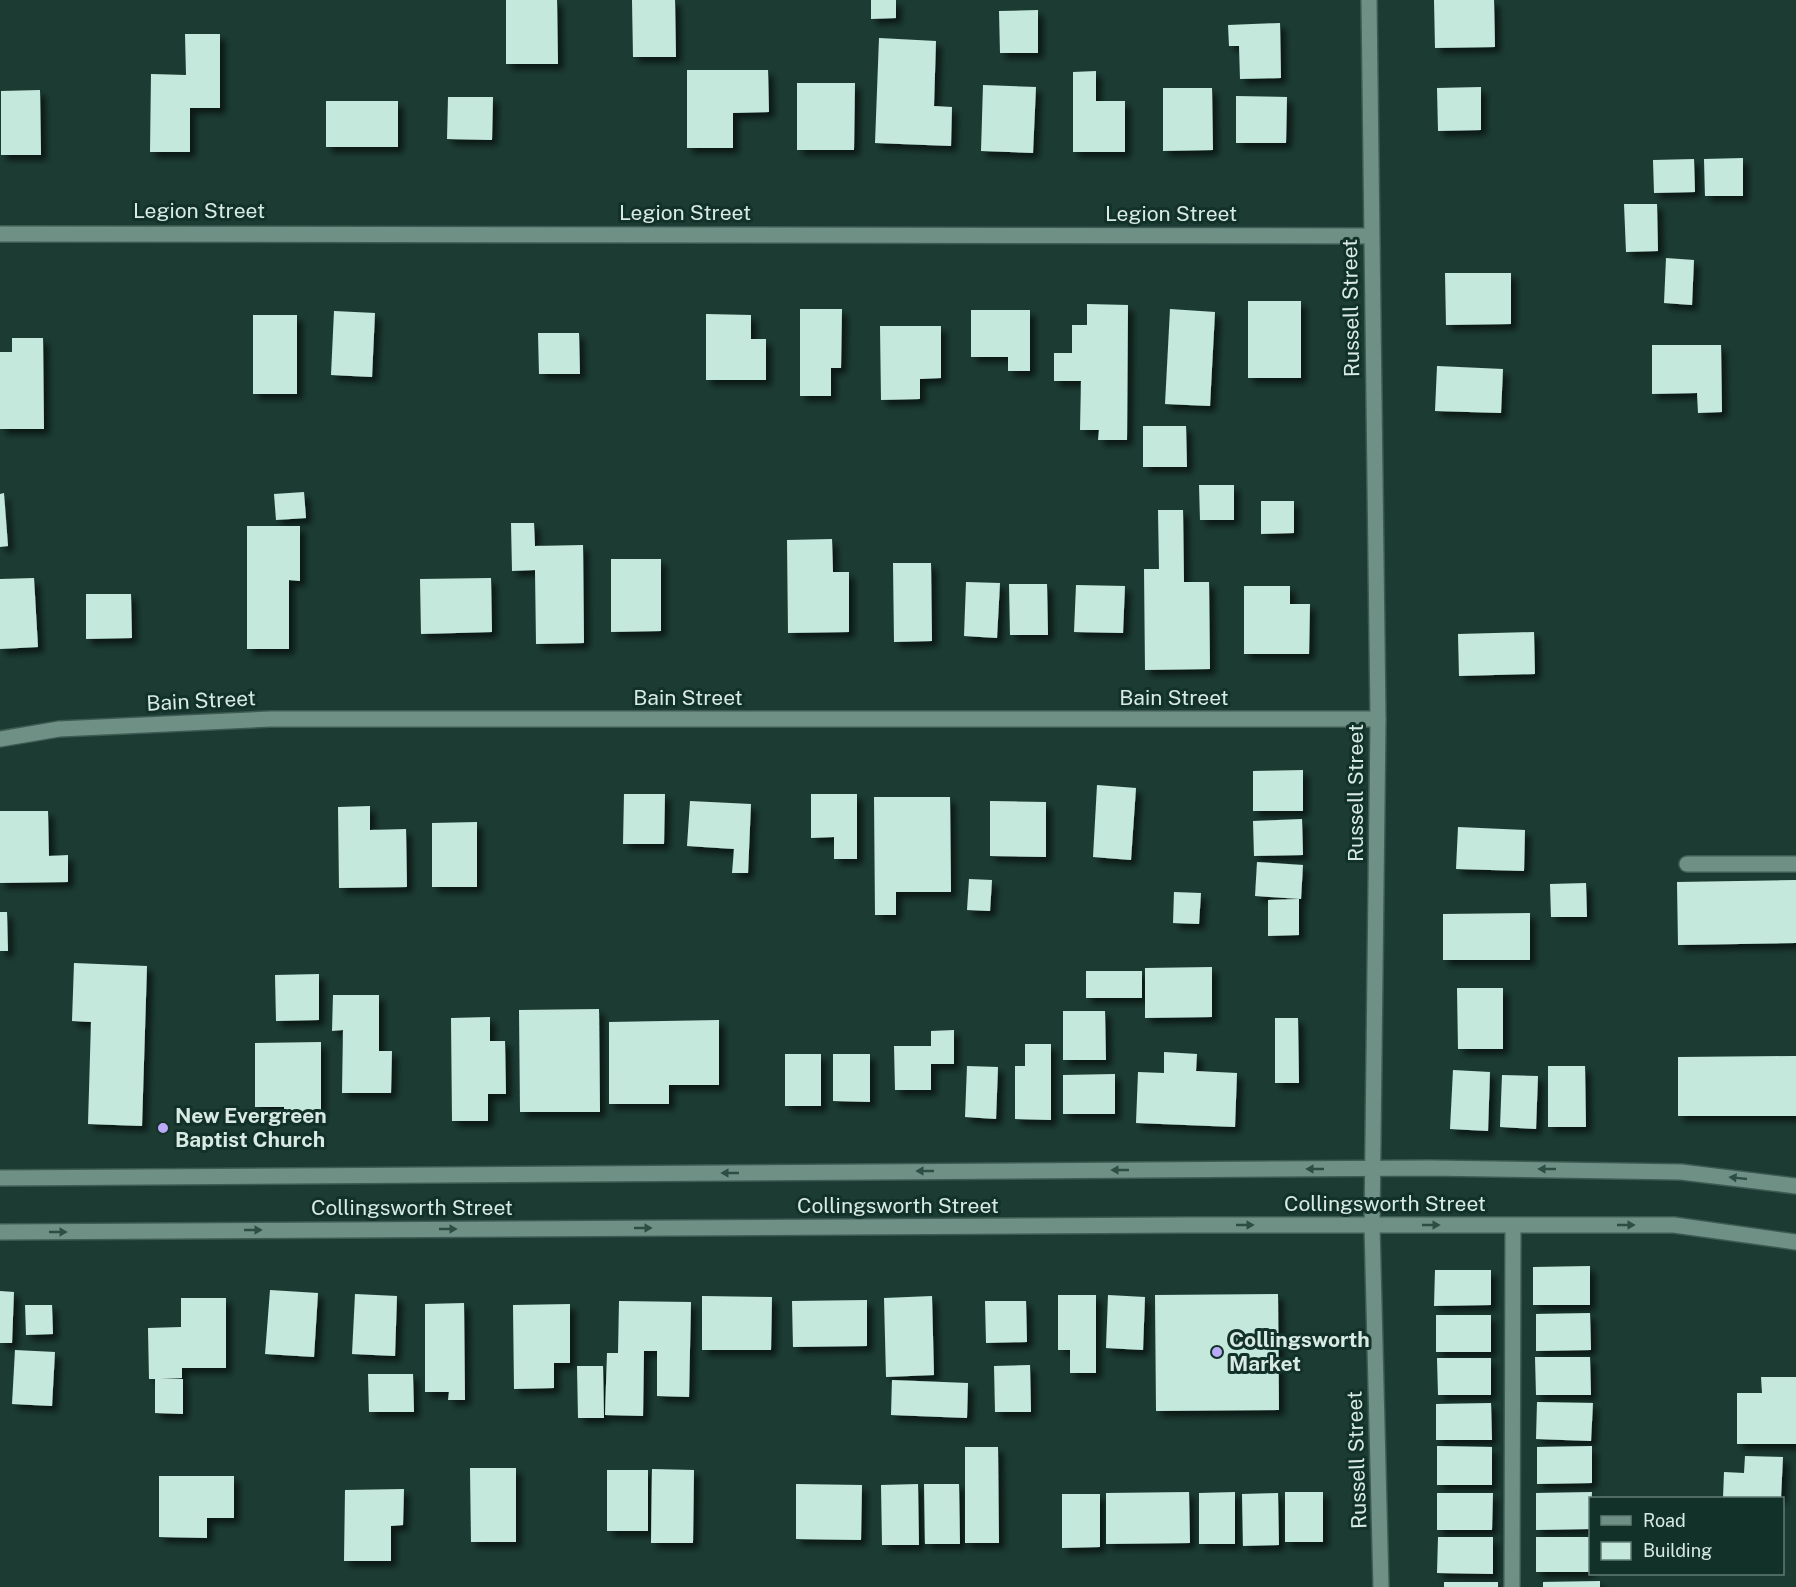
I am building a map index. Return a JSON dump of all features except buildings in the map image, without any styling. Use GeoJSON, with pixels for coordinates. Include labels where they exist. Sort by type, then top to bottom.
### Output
{"type":"FeatureCollection","features":[{"type":"Feature","properties":{"kind":"street","name":"Russell Street"},"geometry":{"type":"LineString","coordinates":[[1370,0],[1378,719],[1372,1225],[1381,1587]]}},
{"type":"Feature","properties":{"kind":"street","name":"Legion Street"},"geometry":{"type":"LineString","coordinates":[[0,234],[1371,236]]}},
{"type":"Feature","properties":{"kind":"street","name":"Bain Street"},"geometry":{"type":"LineString","coordinates":[[0,740],[58,729],[270,719],[1378,719]]}},
{"type":"Feature","properties":{"kind":"street"},"geometry":{"type":"LineString","coordinates":[[1687,864],[1796,864]]}},
{"type":"Feature","properties":{"kind":"street","name":"Collingsworth Street"},"geometry":{"type":"LineString","coordinates":[[0,1178],[1374,1168],[1681,1172],[1796,1186]]}},
{"type":"Feature","properties":{"kind":"street","name":"Collingsworth Street"},"geometry":{"type":"LineString","coordinates":[[0,1232],[1674,1225],[1796,1242]]}},
{"type":"Feature","properties":{"kind":"street"},"geometry":{"type":"LineString","coordinates":[[1512,1587],[1513,1226]]}},
{"type":"Feature","properties":{"kind":"place","name":"New Evergreen Baptist Church"},"geometry":{"type":"Point","coordinates":[163,1128]}},
{"type":"Feature","properties":{"kind":"place","name":"Collingsworth Market"},"geometry":{"type":"Point","coordinates":[1217,1352]}}]}
